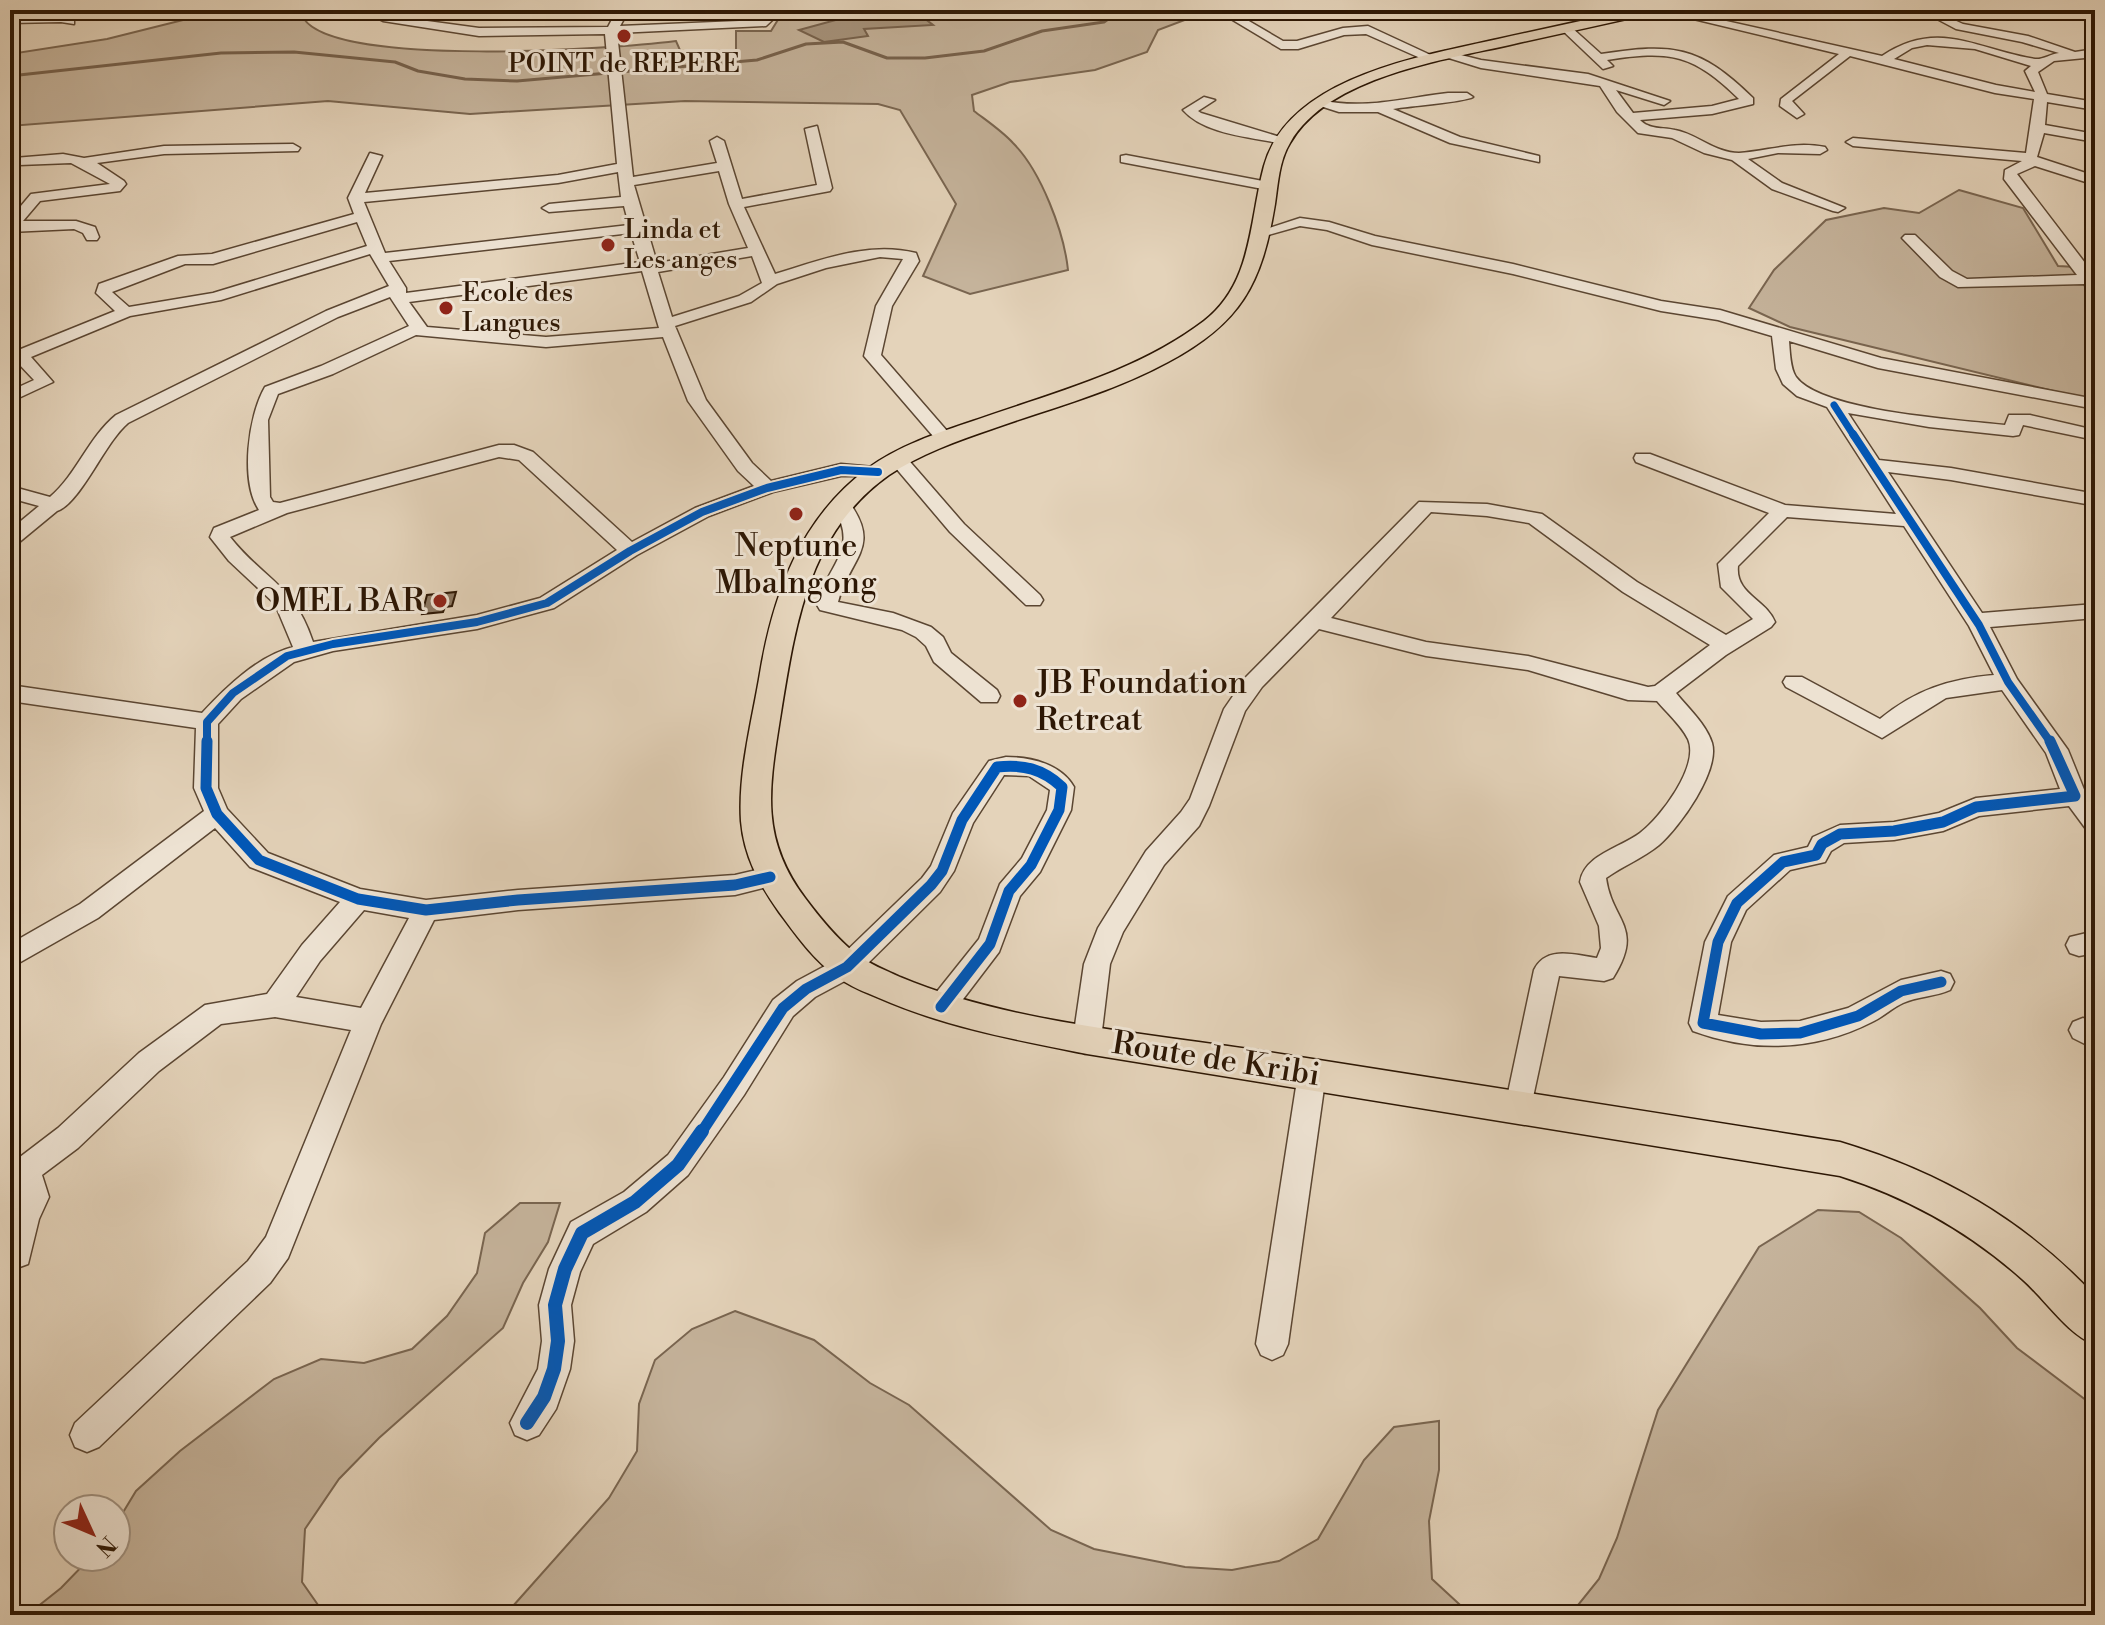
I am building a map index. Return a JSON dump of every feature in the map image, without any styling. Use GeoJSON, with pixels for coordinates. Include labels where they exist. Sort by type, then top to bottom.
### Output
{"type":"FeatureCollection","features":[{"type":"Feature","properties":{"kind":"main road"},"geometry":{"type":"LineString","coordinates":[[1283,140],[1320,104],[1386,71],[1649,10]]}},
{"type":"Feature","properties":{"kind":"main road","name":"Route de Kribi"},"geometry":{"type":"LineString","coordinates":[[1283,140],[1268,186],[1261,233],[1246,285],[1235,302],[1215,322],[1161,357],[945,439],[888,466],[842,506],[798,569],[783,612],[757,786],[758,840],[770,877],[802,920],[847,967],[915,999],[941,1007],[1087,1039],[1840,1159],[1888,1171],[1930,1190],[1976,1217],[2024,1254],[2095,1325]]}},
{"type":"Feature","properties":{"kind":"street"},"geometry":{"type":"LineString","coordinates":[[623,10],[611,33],[625,175],[637,228],[667,328],[706,417],[745,467],[767,488]]}},
{"type":"Feature","properties":{"kind":"street"},"geometry":{"type":"LineString","coordinates":[[383,18],[479,32],[611,33],[758,25],[772,19],[777,10]]}},
{"type":"Feature","properties":{"kind":"street"},"geometry":{"type":"LineString","coordinates":[[1222,10],[1281,45],[1298,45],[1343,32],[1368,30],[1438,57],[1588,78],[1661,97],[1595,58],[1567,29]]}},
{"type":"Feature","properties":{"kind":"street"},"geometry":{"type":"LineString","coordinates":[[1662,10],[1884,60],[1995,89],[2095,106]]}},
{"type":"Feature","properties":{"kind":"street"},"geometry":{"type":"LineString","coordinates":[[1955,10],[1945,20],[1960,27],[2018,38],[2072,53],[2095,53]]}},
{"type":"Feature","properties":{"kind":"street"},"geometry":{"type":"LineString","coordinates":[[10,20],[63,18],[70,22]]}},
{"type":"Feature","properties":{"kind":"street"},"geometry":{"type":"LineString","coordinates":[[2018,38],[2038,64]]}},
{"type":"Feature","properties":{"kind":"street"},"geometry":{"type":"LineString","coordinates":[[1884,60],[1910,44],[1935,42],[1977,45],[2038,64]]}},
{"type":"Feature","properties":{"kind":"street"},"geometry":{"type":"LineString","coordinates":[[1595,58],[1664,51],[1679,54],[1725,81],[1748,101],[1712,110],[1629,117]]}},
{"type":"Feature","properties":{"kind":"street"},"geometry":{"type":"LineString","coordinates":[[1797,114],[1785,103],[1787,99],[1847,53]]}},
{"type":"Feature","properties":{"kind":"street"},"geometry":{"type":"LineString","coordinates":[[2072,53],[2038,64],[2031,71],[2040,96],[2033,155],[2010,173],[2011,179],[2093,284]]}},
{"type":"Feature","properties":{"kind":"street"},"geometry":{"type":"LineString","coordinates":[[1605,84],[1629,117],[1643,130],[1675,134],[1709,150],[1737,157],[1777,186],[1838,208]]}},
{"type":"Feature","properties":{"kind":"street"},"geometry":{"type":"LineString","coordinates":[[1320,104],[1340,109],[1383,110],[1448,97],[1467,97]]}},
{"type":"Feature","properties":{"kind":"street"},"geometry":{"type":"LineString","coordinates":[[1209,100],[1189,110],[1192,115],[1283,140]]}},
{"type":"Feature","properties":{"kind":"street"},"geometry":{"type":"LineString","coordinates":[[1383,110],[1455,140],[1534,159]]}},
{"type":"Feature","properties":{"kind":"street"},"geometry":{"type":"LineString","coordinates":[[2038,128],[2095,138]]}},
{"type":"Feature","properties":{"kind":"street"},"geometry":{"type":"LineString","coordinates":[[736,204],[825,188],[812,129]]}},
{"type":"Feature","properties":{"kind":"street"},"geometry":{"type":"LineString","coordinates":[[1960,136],[2033,155],[2095,181]]}},
{"type":"Feature","properties":{"kind":"street"},"geometry":{"type":"LineString","coordinates":[[717,141],[736,204],[770,281]]}},
{"type":"Feature","properties":{"kind":"street"},"geometry":{"type":"LineString","coordinates":[[1853,142],[2033,155]]}},
{"type":"Feature","properties":{"kind":"street"},"geometry":{"type":"LineString","coordinates":[[19,161],[65,157],[87,161],[137,152],[210,148],[293,148]]}},
{"type":"Feature","properties":{"kind":"street"},"geometry":{"type":"LineString","coordinates":[[1737,157],[1778,149],[1820,150]]}},
{"type":"Feature","properties":{"kind":"street"},"geometry":{"type":"LineString","coordinates":[[375,156],[355,198],[377,253],[398,294],[417,328],[430,333],[546,342],[667,328],[745,299],[762,291],[770,281],[858,256],[890,252],[911,256],[911,261],[888,294],[876,324],[872,356],[945,439]]}},
{"type":"Feature","properties":{"kind":"street"},"geometry":{"type":"LineString","coordinates":[[1126,159],[1268,186]]}},
{"type":"Feature","properties":{"kind":"street"},"geometry":{"type":"LineString","coordinates":[[12,227],[30,200],[36,197],[119,186],[87,161]]}},
{"type":"Feature","properties":{"kind":"street"},"geometry":{"type":"LineString","coordinates":[[355,198],[726,166]]}},
{"type":"Feature","properties":{"kind":"street"},"geometry":{"type":"LineString","coordinates":[[549,208],[630,201]]}},
{"type":"Feature","properties":{"kind":"street"},"geometry":{"type":"LineString","coordinates":[[126,312],[104,293],[105,287],[183,259],[213,259],[362,216]]}},
{"type":"Feature","properties":{"kind":"street"},"geometry":{"type":"LineString","coordinates":[[1261,233],[1300,222],[1329,226],[1372,240],[1575,283],[1661,306],[1720,315],[1878,363],[2095,404]]}},
{"type":"Feature","properties":{"kind":"street"},"geometry":{"type":"LineString","coordinates":[[12,227],[76,225],[90,230],[92,237]]}},
{"type":"Feature","properties":{"kind":"street"},"geometry":{"type":"LineString","coordinates":[[13,354],[126,312],[215,297],[377,253],[637,228]]}},
{"type":"Feature","properties":{"kind":"street"},"geometry":{"type":"LineString","coordinates":[[1910,238],[1946,274],[1964,284],[2093,284]]}},
{"type":"Feature","properties":{"kind":"street"},"geometry":{"type":"LineString","coordinates":[[10,540],[56,505],[71,489],[111,428],[122,419],[332,314],[398,294],[650,267],[757,251]]}},
{"type":"Feature","properties":{"kind":"street"},"geometry":{"type":"LineString","coordinates":[[280,509],[267,507],[260,497],[259,420],[271,391],[327,370],[417,328]]}},
{"type":"Feature","properties":{"kind":"street"},"geometry":{"type":"LineString","coordinates":[[1780,332],[1786,377],[1791,384],[1834,405],[1939,424],[2013,431],[2015,419],[2030,420],[2095,435]]}},
{"type":"Feature","properties":{"kind":"street"},"geometry":{"type":"LineString","coordinates":[[10,397],[44,382],[32,366],[13,354]]}},
{"type":"Feature","properties":{"kind":"street"},"geometry":{"type":"LineString","coordinates":[[1834,405],[1976,621],[2008,682],[2056,750],[2075,796],[2095,822]]}},
{"type":"Feature","properties":{"kind":"street"},"geometry":{"type":"LineString","coordinates":[[305,651],[291,611],[277,593],[242,563],[220,537],[221,532],[280,509],[418,470],[499,451],[514,451],[526,456],[630,551]]}},
{"type":"Feature","properties":{"kind":"street"},"geometry":{"type":"LineString","coordinates":[[1643,458],[1782,511],[1911,521]]}},
{"type":"Feature","properties":{"kind":"street"},"geometry":{"type":"LineString","coordinates":[[1876,465],[1951,474],[2086,498],[2095,495]]}},
{"type":"Feature","properties":{"kind":"street"},"geometry":{"type":"LineString","coordinates":[[770,877],[735,885],[518,900],[426,910],[358,899],[259,860],[217,814],[206,788],[207,722],[233,693],[287,656],[333,644],[477,622],[547,603],[630,551],[702,512],[767,488],[841,470],[888,466],[1033,600]]}},
{"type":"Feature","properties":{"kind":"street"},"geometry":{"type":"LineString","coordinates":[[10,492],[56,505]]}},
{"type":"Feature","properties":{"kind":"street"},"geometry":{"type":"LineString","coordinates":[[842,506],[855,529],[852,544],[829,591],[827,605],[840,611],[913,626],[940,648],[942,657],[989,696]]}},
{"type":"Feature","properties":{"kind":"street"},"geometry":{"type":"LineString","coordinates":[[1087,1039],[1097,964],[1111,928],[1155,858],[1195,809],[1235,709],[1254,682],[1426,506],[1487,510],[1535,518],[1630,587],[1726,645]]}},
{"type":"Feature","properties":{"kind":"street"},"geometry":{"type":"LineString","coordinates":[[1316,621],[1426,649],[1528,663],[1628,692],[1648,695],[1662,692],[1726,645],[1764,622],[1762,616],[1729,586],[1725,575],[1728,564],[1782,511]]}},
{"type":"Feature","properties":{"kind":"street"},"geometry":{"type":"LineString","coordinates":[[1976,621],[2095,611]]}},
{"type":"Feature","properties":{"kind":"street"},"geometry":{"type":"LineString","coordinates":[[1794,682],[1882,730],[1911,705],[1936,690],[2008,682]]}},
{"type":"Feature","properties":{"kind":"street"},"geometry":{"type":"LineString","coordinates":[[1519,1107],[1547,970],[1555,964],[1604,970],[1609,963],[1615,941],[1614,925],[1593,882],[1594,874],[1649,839],[1673,813],[1701,769],[1704,754],[1700,738],[1662,692]]}},
{"type":"Feature","properties":{"kind":"street"},"geometry":{"type":"LineString","coordinates":[[10,693],[207,722]]}},
{"type":"Feature","properties":{"kind":"street"},"geometry":{"type":"LineString","coordinates":[[527,1423],[544,1397],[554,1369],[558,1341],[555,1305],[565,1269],[582,1233],[635,1202],[678,1165],[734,1086],[783,1008],[806,989],[847,967],[931,885],[942,871],[962,820],[997,767],[1017,763],[1051,776],[1062,787],[1059,810],[1031,865],[1009,891],[990,944],[941,1007]]}},
{"type":"Feature","properties":{"kind":"street"},"geometry":{"type":"LineString","coordinates":[[1941,982],[1933,986],[1921,984],[1895,994],[1860,1016],[1831,1026],[1779,1037],[1737,1034],[1703,1023],[1718,942],[1737,903],[1783,862],[1816,855],[1822,844],[1840,834],[1894,831],[1943,822],[1976,807],[2075,796]]}},
{"type":"Feature","properties":{"kind":"street"},"geometry":{"type":"LineString","coordinates":[[10,957],[89,911],[217,814]]}},
{"type":"Feature","properties":{"kind":"street"},"geometry":{"type":"LineString","coordinates":[[275,1005],[311,953],[358,899]]}},
{"type":"Feature","properties":{"kind":"street"},"geometry":{"type":"LineString","coordinates":[[87,1435],[259,1272],[277,1247],[368,1021],[426,910]]}},
{"type":"Feature","properties":{"kind":"street"},"geometry":{"type":"LineString","coordinates":[[17,1253],[24,1218],[34,1197],[27,1177],[30,1167],[68,1138],[149,1062],[200,1021],[215,1013],[275,1005],[368,1021]]}},
{"type":"Feature","properties":{"kind":"street"},"geometry":{"type":"LineString","coordinates":[[1272,1344],[1312,1074]]}},
{"type":"Feature","properties":{"kind":"shaded area"},"geometry":{"type":"Polygon","coordinates":[[[223,10],[318,10],[304,19],[327,34],[368,44],[420,50],[540,50],[676,41],[683,57],[736,53],[736,31],[771,31],[784,10],[1211,10],[1158,30],[1147,52],[1095,70],[1010,82],[972,95],[974,111],[1009,139],[1042,185],[1056,220],[1068,270],[970,294],[923,276],[956,204],[900,110],[878,104],[685,101],[470,114],[328,101],[10,126],[10,54],[107,39],[223,10]]]}},
{"type":"Feature","properties":{"kind":"shaded area"},"geometry":{"type":"Polygon","coordinates":[[[915,11],[933,25],[864,29],[868,36],[824,42],[799,30],[843,18],[915,11]]]}},
{"type":"Feature","properties":{"kind":"shaded area"},"geometry":{"type":"Polygon","coordinates":[[[1959,190],[2023,208],[2058,266],[2095,268],[2095,401],[1790,327],[1749,308],[1774,270],[1826,220],[1884,208],[1919,213],[1959,190]]]}},
{"type":"Feature","properties":{"kind":"shaded area"},"geometry":{"type":"Polygon","coordinates":[[[520,1203],[560,1203],[548,1242],[523,1283],[503,1328],[379,1438],[339,1479],[305,1529],[302,1582],[325,1615],[27,1615],[76,1573],[132,1573],[132,1498],[136,1491],[180,1451],[274,1379],[321,1359],[364,1363],[412,1349],[447,1316],[477,1273],[485,1233],[520,1203]]]}},
{"type":"Feature","properties":{"kind":"shaded area"},"geometry":{"type":"Polygon","coordinates":[[[1818,1210],[1859,1212],[1901,1238],[1980,1308],[2017,1348],[2095,1407],[2095,1615],[1570,1615],[1599,1579],[1617,1538],[1658,1410],[1759,1247],[1818,1210]]]}},
{"type":"Feature","properties":{"kind":"shaded area"},"geometry":{"type":"Polygon","coordinates":[[[735,1311],[814,1340],[870,1383],[909,1405],[1051,1530],[1094,1549],[1185,1567],[1232,1570],[1279,1561],[1318,1539],[1364,1460],[1394,1427],[1439,1421],[1439,1470],[1429,1521],[1432,1579],[1471,1615],[505,1615],[609,1498],[637,1451],[639,1404],[655,1360],[692,1329],[735,1311]]]}},
{"type":"Feature","properties":{"kind":"building","name":"OMEL BAR"},"geometry":{"type":"Polygon","coordinates":[[[456,592],[452,606],[445,607],[443,612],[422,614],[427,595],[456,592]]]}},
{"type":"Feature","properties":{"kind":"waterway"},"geometry":{"type":"LineString","coordinates":[[10,76],[221,53],[294,52],[395,62],[418,71],[465,79],[517,81],[757,60],[806,44],[843,42],[887,58],[925,58],[984,51],[1042,31],[1104,22],[1121,10]]}},
{"type":"Feature","properties":{"kind":"cycle path"},"geometry":{"type":"LineString","coordinates":[[1834,405],[1979,625],[2008,682],[2056,750],[2075,796],[1976,807],[1943,822],[1894,831],[1840,834],[1822,844],[1816,855],[1783,862],[1737,903],[1718,942],[1703,1023],[1761,1034],[1800,1033],[1839,1024],[1901,991],[1941,982]]}},
{"type":"Feature","properties":{"kind":"cycle path"},"geometry":{"type":"LineString","coordinates":[[770,877],[735,885],[518,900],[426,910],[358,899],[259,860],[217,814],[206,788],[207,722],[233,693],[287,656],[333,644],[477,622],[547,603],[630,551],[702,512],[767,488],[841,470],[878,472]]}},
{"type":"Feature","properties":{"kind":"cycle path"},"geometry":{"type":"LineString","coordinates":[[527,1423],[544,1397],[554,1369],[558,1341],[555,1305],[565,1269],[582,1233],[635,1202],[678,1165],[734,1086],[783,1008],[806,989],[847,967],[931,885],[942,871],[962,820],[997,767],[1015,766],[1040,771],[1062,787],[1059,810],[1031,865],[1009,891],[990,944],[941,1007]]}},
{"type":"Feature","properties":{"kind":"place","name":"POINT de REPERE"},"geometry":{"type":"Point","coordinates":[624,36]}},
{"type":"Feature","properties":{"kind":"place","name":"Linda et Les anges"},"geometry":{"type":"Point","coordinates":[608,245]}},
{"type":"Feature","properties":{"kind":"place","name":"Ecole des Langues"},"geometry":{"type":"Point","coordinates":[446,308]}},
{"type":"Feature","properties":{"kind":"place","name":"Neptune Mbalngong"},"geometry":{"type":"Point","coordinates":[796,514]}},
{"type":"Feature","properties":{"kind":"place","name":"OMEL BAR"},"geometry":{"type":"Point","coordinates":[440,601]}},
{"type":"Feature","properties":{"kind":"place","name":"JB Foundation Retreat"},"geometry":{"type":"Point","coordinates":[1020,701]}}]}
